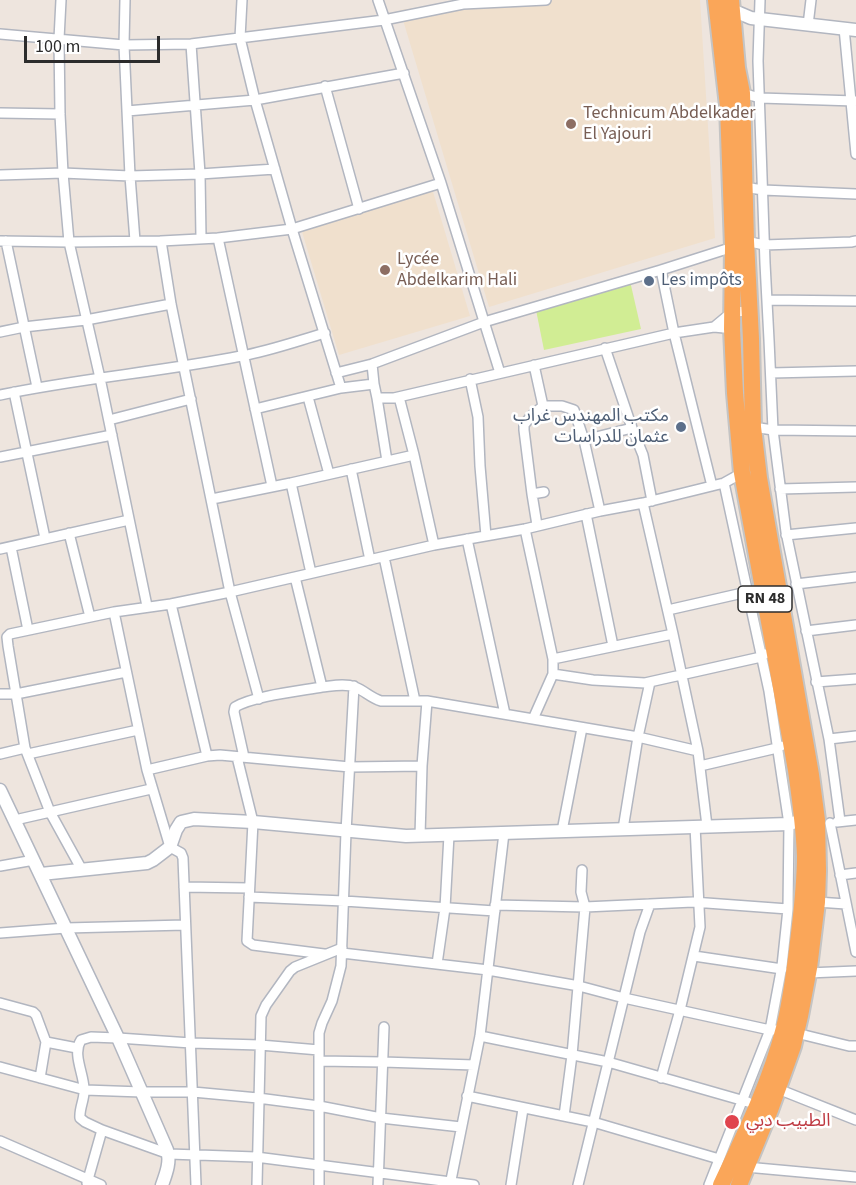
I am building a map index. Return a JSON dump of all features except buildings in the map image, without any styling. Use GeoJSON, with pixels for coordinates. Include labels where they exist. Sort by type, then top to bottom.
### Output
{"type":"FeatureCollection","features":[{"type":"Feature","properties":{"kind":"highway","name":"RN 48"},"geometry":{"type":"LineString","coordinates":[[721,1185],[752,1121],[750,1102],[770,1073],[783,1031],[790,1000],[810,822],[784,744],[768,652],[753,532],[742,473],[735,393],[732,312],[744,187],[742,93],[724,5]]}},
{"type":"Feature","properties":{"kind":"highway","name":"RN 48"},"geometry":{"type":"LineString","coordinates":[[724,5],[728,106],[739,244],[750,311],[753,427],[759,478],[801,717],[810,822],[818,871],[817,902],[808,973],[783,1031],[778,1089],[738,1185]]}},
{"type":"Feature","properties":{"kind":"street"},"geometry":{"type":"LineString","coordinates":[[61,0],[60,114],[69,242],[100,378],[147,606]]}},
{"type":"Feature","properties":{"kind":"street"},"geometry":{"type":"LineString","coordinates":[[125,0],[124,45],[135,241]]}},
{"type":"Feature","properties":{"kind":"street"},"geometry":{"type":"LineString","coordinates":[[242,0],[240,38],[255,100],[341,388]]}},
{"type":"Feature","properties":{"kind":"street"},"geometry":{"type":"LineString","coordinates":[[378,0],[441,183],[500,373]]}},
{"type":"Feature","properties":{"kind":"street"},"geometry":{"type":"LineString","coordinates":[[0,34],[124,45],[191,44],[384,20],[463,2],[546,0]]}},
{"type":"Feature","properties":{"kind":"street"},"geometry":{"type":"LineString","coordinates":[[760,0],[758,61],[773,430],[786,535],[829,739],[840,821]]}},
{"type":"Feature","properties":{"kind":"street"},"geometry":{"type":"LineString","coordinates":[[808,25],[812,0]]}},
{"type":"Feature","properties":{"kind":"street"},"geometry":{"type":"LineString","coordinates":[[724,5],[751,18],[850,29],[856,154]]}},
{"type":"Feature","properties":{"kind":"street"},"geometry":{"type":"LineString","coordinates":[[191,44],[200,174],[201,238]]}},
{"type":"Feature","properties":{"kind":"street"},"geometry":{"type":"LineString","coordinates":[[127,111],[255,100],[404,73]]}},
{"type":"Feature","properties":{"kind":"street"},"geometry":{"type":"LineString","coordinates":[[325,86],[359,209]]}},
{"type":"Feature","properties":{"kind":"street"},"geometry":{"type":"LineString","coordinates":[[742,93],[760,98],[854,101]]}},
{"type":"Feature","properties":{"kind":"street"},"geometry":{"type":"LineString","coordinates":[[0,113],[60,114]]}},
{"type":"Feature","properties":{"kind":"street"},"geometry":{"type":"LineString","coordinates":[[0,175],[63,172],[130,176],[275,169]]}},
{"type":"Feature","properties":{"kind":"street"},"geometry":{"type":"LineString","coordinates":[[37,387],[3,241],[161,241],[218,238],[292,229],[441,183]]}},
{"type":"Feature","properties":{"kind":"street"},"geometry":{"type":"LineString","coordinates":[[744,187],[763,190],[856,194]]}},
{"type":"Feature","properties":{"kind":"street"},"geometry":{"type":"LineString","coordinates":[[218,238],[272,486]]}},
{"type":"Feature","properties":{"kind":"street"},"geometry":{"type":"LineString","coordinates":[[161,241],[171,304],[230,592],[260,699]]}},
{"type":"Feature","properties":{"kind":"street"},"geometry":{"type":"LineString","coordinates":[[336,373],[372,364],[484,322],[661,270],[739,244],[856,241]]}},
{"type":"Feature","properties":{"kind":"street"},"geometry":{"type":"LineString","coordinates":[[661,270],[674,333],[712,486]]}},
{"type":"Feature","properties":{"kind":"street"},"geometry":{"type":"LineString","coordinates":[[767,300],[856,301]]}},
{"type":"Feature","properties":{"kind":"street"},"geometry":{"type":"LineString","coordinates":[[0,332],[86,320],[171,304]]}},
{"type":"Feature","properties":{"kind":"street"},"geometry":{"type":"LineString","coordinates":[[714,327],[732,312],[750,311]]}},
{"type":"Feature","properties":{"kind":"street"},"geometry":{"type":"LineString","coordinates":[[377,398],[399,397],[674,333],[714,327],[751,328]]}},
{"type":"Feature","properties":{"kind":"street"},"geometry":{"type":"LineString","coordinates":[[0,395],[37,387],[243,356],[325,333]]}},
{"type":"Feature","properties":{"kind":"street"},"geometry":{"type":"LineString","coordinates":[[605,348],[643,455],[647,502],[700,766],[700,927],[661,1078]]}},
{"type":"Feature","properties":{"kind":"street"},"geometry":{"type":"LineString","coordinates":[[372,364],[387,461]]}},
{"type":"Feature","properties":{"kind":"street"},"geometry":{"type":"LineString","coordinates":[[534,365],[543,406]]}},
{"type":"Feature","properties":{"kind":"street"},"geometry":{"type":"LineString","coordinates":[[771,373],[856,371]]}},
{"type":"Feature","properties":{"kind":"street"},"geometry":{"type":"LineString","coordinates":[[470,379],[478,417],[486,536]]}},
{"type":"Feature","properties":{"kind":"street"},"geometry":{"type":"LineString","coordinates":[[255,409],[341,388],[374,384]]}},
{"type":"Feature","properties":{"kind":"street"},"geometry":{"type":"LineString","coordinates":[[14,392],[45,538]]}},
{"type":"Feature","properties":{"kind":"street"},"geometry":{"type":"LineString","coordinates":[[308,397],[329,474]]}},
{"type":"Feature","properties":{"kind":"street"},"geometry":{"type":"LineString","coordinates":[[399,397],[434,545]]}},
{"type":"Feature","properties":{"kind":"street"},"geometry":{"type":"LineString","coordinates":[[109,420],[191,399]]}},
{"type":"Feature","properties":{"kind":"street"},"geometry":{"type":"LineString","coordinates":[[537,525],[531,494],[524,425],[543,406],[562,406],[574,410],[584,440],[600,511]]}},
{"type":"Feature","properties":{"kind":"street"},"geometry":{"type":"LineString","coordinates":[[753,427],[773,430],[856,431]]}},
{"type":"Feature","properties":{"kind":"street"},"geometry":{"type":"LineString","coordinates":[[584,440],[632,428]]}},
{"type":"Feature","properties":{"kind":"street"},"geometry":{"type":"LineString","coordinates":[[0,457],[112,435]]}},
{"type":"Feature","properties":{"kind":"street"},"geometry":{"type":"LineString","coordinates":[[212,499],[414,455]]}},
{"type":"Feature","properties":{"kind":"street"},"geometry":{"type":"LineString","coordinates":[[351,469],[370,560]]}},
{"type":"Feature","properties":{"kind":"street"},"geometry":{"type":"LineString","coordinates":[[82,870],[50,812],[26,751],[8,646],[7,637],[10,634],[114,612],[171,604],[230,592],[434,545],[525,529],[724,483],[742,473]]}},
{"type":"Feature","properties":{"kind":"street"},"geometry":{"type":"LineString","coordinates":[[291,483],[311,573]]}},
{"type":"Feature","properties":{"kind":"street"},"geometry":{"type":"LineString","coordinates":[[553,674],[602,681],[650,682],[768,652],[747,592],[724,483]]}},
{"type":"Feature","properties":{"kind":"street"},"geometry":{"type":"LineString","coordinates":[[780,489],[856,487]]}},
{"type":"Feature","properties":{"kind":"street"},"geometry":{"type":"LineString","coordinates":[[531,494],[544,492]]}},
{"type":"Feature","properties":{"kind":"street"},"geometry":{"type":"LineString","coordinates":[[586,514],[613,646]]}},
{"type":"Feature","properties":{"kind":"street"},"geometry":{"type":"LineString","coordinates":[[0,549],[129,520]]}},
{"type":"Feature","properties":{"kind":"street"},"geometry":{"type":"LineString","coordinates":[[786,535],[856,528]]}},
{"type":"Feature","properties":{"kind":"street"},"geometry":{"type":"LineString","coordinates":[[525,529],[553,659],[553,674],[533,719]]}},
{"type":"Feature","properties":{"kind":"street"},"geometry":{"type":"LineString","coordinates":[[736,542],[753,532]]}},
{"type":"Feature","properties":{"kind":"street"},"geometry":{"type":"LineString","coordinates":[[69,533],[90,617]]}},
{"type":"Feature","properties":{"kind":"street"},"geometry":{"type":"LineString","coordinates":[[467,539],[505,714]]}},
{"type":"Feature","properties":{"kind":"street"},"geometry":{"type":"LineString","coordinates":[[11,547],[28,630]]}},
{"type":"Feature","properties":{"kind":"street"},"geometry":{"type":"LineString","coordinates":[[384,557],[415,701]]}},
{"type":"Feature","properties":{"kind":"street"},"geometry":{"type":"LineString","coordinates":[[295,577],[321,687]]}},
{"type":"Feature","properties":{"kind":"street"},"geometry":{"type":"LineString","coordinates":[[796,584],[856,577]]}},
{"type":"Feature","properties":{"kind":"street"},"geometry":{"type":"LineString","coordinates":[[668,610],[747,592]]}},
{"type":"Feature","properties":{"kind":"street"},"geometry":{"type":"LineString","coordinates":[[171,604],[207,756]]}},
{"type":"Feature","properties":{"kind":"street"},"geometry":{"type":"LineString","coordinates":[[114,612],[152,789],[170,847],[177,850],[183,858],[196,1185]]}},
{"type":"Feature","properties":{"kind":"street"},"geometry":{"type":"LineString","coordinates":[[806,631],[856,625]]}},
{"type":"Feature","properties":{"kind":"street"},"geometry":{"type":"LineString","coordinates":[[553,659],[673,634]]}},
{"type":"Feature","properties":{"kind":"street"},"geometry":{"type":"LineString","coordinates":[[0,694],[16,694],[126,672]]}},
{"type":"Feature","properties":{"kind":"street"},"geometry":{"type":"LineString","coordinates":[[816,682],[856,679]]}},
{"type":"Feature","properties":{"kind":"street"},"geometry":{"type":"LineString","coordinates":[[623,829],[638,737],[650,682]]}},
{"type":"Feature","properties":{"kind":"street"},"geometry":{"type":"LineString","coordinates":[[326,955],[249,944],[247,938],[252,822],[234,712],[238,705],[321,687],[346,685],[381,701],[427,701],[638,737],[698,751]]}},
{"type":"Feature","properties":{"kind":"street"},"geometry":{"type":"LineString","coordinates":[[319,1185],[319,1050],[321,1027],[336,991],[341,966],[354,687]]}},
{"type":"Feature","properties":{"kind":"street"},"geometry":{"type":"LineString","coordinates":[[420,836],[427,701]]}},
{"type":"Feature","properties":{"kind":"street"},"geometry":{"type":"LineString","coordinates":[[562,831],[582,728]]}},
{"type":"Feature","properties":{"kind":"street"},"geometry":{"type":"LineString","coordinates":[[0,754],[138,730]]}},
{"type":"Feature","properties":{"kind":"street"},"geometry":{"type":"LineString","coordinates":[[829,739],[856,736]]}},
{"type":"Feature","properties":{"kind":"street"},"geometry":{"type":"LineString","coordinates":[[700,766],[784,744]]}},
{"type":"Feature","properties":{"kind":"street"},"geometry":{"type":"LineString","coordinates":[[147,770],[207,756],[350,767],[422,766]]}},
{"type":"Feature","properties":{"kind":"street"},"geometry":{"type":"LineString","coordinates":[[15,820],[152,789]]}},
{"type":"Feature","properties":{"kind":"street"},"geometry":{"type":"LineString","coordinates":[[0,790],[4,808],[15,820],[41,874],[118,1038],[169,1154],[162,1185]]}},
{"type":"Feature","properties":{"kind":"street"},"geometry":{"type":"LineString","coordinates":[[41,874],[147,863],[170,847],[178,826],[182,822],[194,819],[420,836],[856,820]]}},
{"type":"Feature","properties":{"kind":"street"},"geometry":{"type":"LineString","coordinates":[[810,822],[840,876],[852,919],[856,952]]}},
{"type":"Feature","properties":{"kind":"street"},"geometry":{"type":"LineString","coordinates":[[783,1031],[782,969],[788,909],[810,822]]}},
{"type":"Feature","properties":{"kind":"street"},"geometry":{"type":"LineString","coordinates":[[450,1184],[480,1036],[504,833]]}},
{"type":"Feature","properties":{"kind":"street"},"geometry":{"type":"LineString","coordinates":[[437,964],[445,908],[449,835]]}},
{"type":"Feature","properties":{"kind":"street"},"geometry":{"type":"LineString","coordinates":[[0,866],[34,860]]}},
{"type":"Feature","properties":{"kind":"street"},"geometry":{"type":"LineString","coordinates":[[564,1116],[579,986],[585,907],[581,892],[582,870]]}},
{"type":"Feature","properties":{"kind":"street"},"geometry":{"type":"LineString","coordinates":[[840,876],[856,873]]}},
{"type":"Feature","properties":{"kind":"street"},"geometry":{"type":"LineString","coordinates":[[184,887],[445,908],[585,907],[699,902],[788,909]]}},
{"type":"Feature","properties":{"kind":"street"},"geometry":{"type":"LineString","coordinates":[[817,902],[846,904]]}},
{"type":"Feature","properties":{"kind":"street"},"geometry":{"type":"LineString","coordinates":[[578,1185],[640,932],[650,904]]}},
{"type":"Feature","properties":{"kind":"street"},"geometry":{"type":"LineString","coordinates":[[0,933],[66,928],[185,925]]}},
{"type":"Feature","properties":{"kind":"street"},"geometry":{"type":"LineString","coordinates":[[257,1185],[261,1016],[286,975],[295,967],[342,951],[488,970],[579,986],[624,998],[856,1046]]}},
{"type":"Feature","properties":{"kind":"street"},"geometry":{"type":"LineString","coordinates":[[694,956],[782,969]]}},
{"type":"Feature","properties":{"kind":"street"},"geometry":{"type":"LineString","coordinates":[[808,973],[856,971]]}},
{"type":"Feature","properties":{"kind":"street"},"geometry":{"type":"LineString","coordinates":[[0,1003],[33,1012],[36,1015],[46,1042],[40,1078]]}},
{"type":"Feature","properties":{"kind":"street"},"geometry":{"type":"LineString","coordinates":[[378,1185],[384,1027]]}},
{"type":"Feature","properties":{"kind":"street"},"geometry":{"type":"LineString","coordinates":[[480,1036],[608,1062],[750,1102],[719,1159],[708,1185]]}},
{"type":"Feature","properties":{"kind":"street"},"geometry":{"type":"LineString","coordinates":[[319,1050],[260,1045],[86,1038],[81,1040],[77,1048],[85,1090],[79,1111],[80,1118],[102,1130],[169,1154],[256,1157],[450,1184],[474,1185]]}},
{"type":"Feature","properties":{"kind":"street"},"geometry":{"type":"LineString","coordinates":[[46,1042],[77,1048]]}},
{"type":"Feature","properties":{"kind":"street"},"geometry":{"type":"LineString","coordinates":[[319,1061],[474,1065]]}},
{"type":"Feature","properties":{"kind":"street"},"geometry":{"type":"LineString","coordinates":[[0,1067],[85,1090],[193,1092],[258,1098],[319,1106],[381,1118],[461,1127]]}},
{"type":"Feature","properties":{"kind":"street"},"geometry":{"type":"LineString","coordinates":[[778,1089],[856,1120]]}},
{"type":"Feature","properties":{"kind":"street"},"geometry":{"type":"LineString","coordinates":[[467,1096],[593,1122],[719,1159]]}},
{"type":"Feature","properties":{"kind":"street"},"geometry":{"type":"LineString","coordinates":[[511,1185],[523,1108]]}},
{"type":"Feature","properties":{"kind":"street"},"geometry":{"type":"LineString","coordinates":[[87,1182],[102,1130]]}},
{"type":"Feature","properties":{"kind":"street"},"geometry":{"type":"LineString","coordinates":[[0,1141],[87,1182],[101,1185]]}},
{"type":"Feature","properties":{"kind":"street"},"geometry":{"type":"LineString","coordinates":[[746,1167],[856,1177]]}},
{"type":"Feature","properties":{"kind":"shaded area","name":"Technicum Abdelkader El Yajouri"},"geometry":{"type":"Polygon","coordinates":[[[475,0],[700,0],[715,238],[489,307],[400,10],[475,0]]]}},
{"type":"Feature","properties":{"kind":"shaded area","name":"Lycée Abdelkarim Hali"},"geometry":{"type":"Polygon","coordinates":[[[431,185],[470,316],[339,355],[300,225],[431,185]]]}},
{"type":"Feature","properties":{"kind":"green space"},"geometry":{"type":"Polygon","coordinates":[[[630,281],[641,329],[544,350],[536,310],[630,281]]]}},
{"type":"Feature","properties":{"kind":"place","name":"Technicum Abdelkader El Yajouri"},"geometry":{"type":"Point","coordinates":[571,124]}},
{"type":"Feature","properties":{"kind":"place","name":"Lycée Abdelkarim Hali"},"geometry":{"type":"Point","coordinates":[385,270]}},
{"type":"Feature","properties":{"kind":"place","name":"Les impôts"},"geometry":{"type":"Point","coordinates":[649,281]}},
{"type":"Feature","properties":{"kind":"place","name":"مكتب المهندس غراب عثمان للدراسات"},"geometry":{"type":"Point","coordinates":[681,427]}},
{"type":"Feature","properties":{"kind":"place","name":"الطبيب دبي"},"geometry":{"type":"Point","coordinates":[732,1122]}}]}
